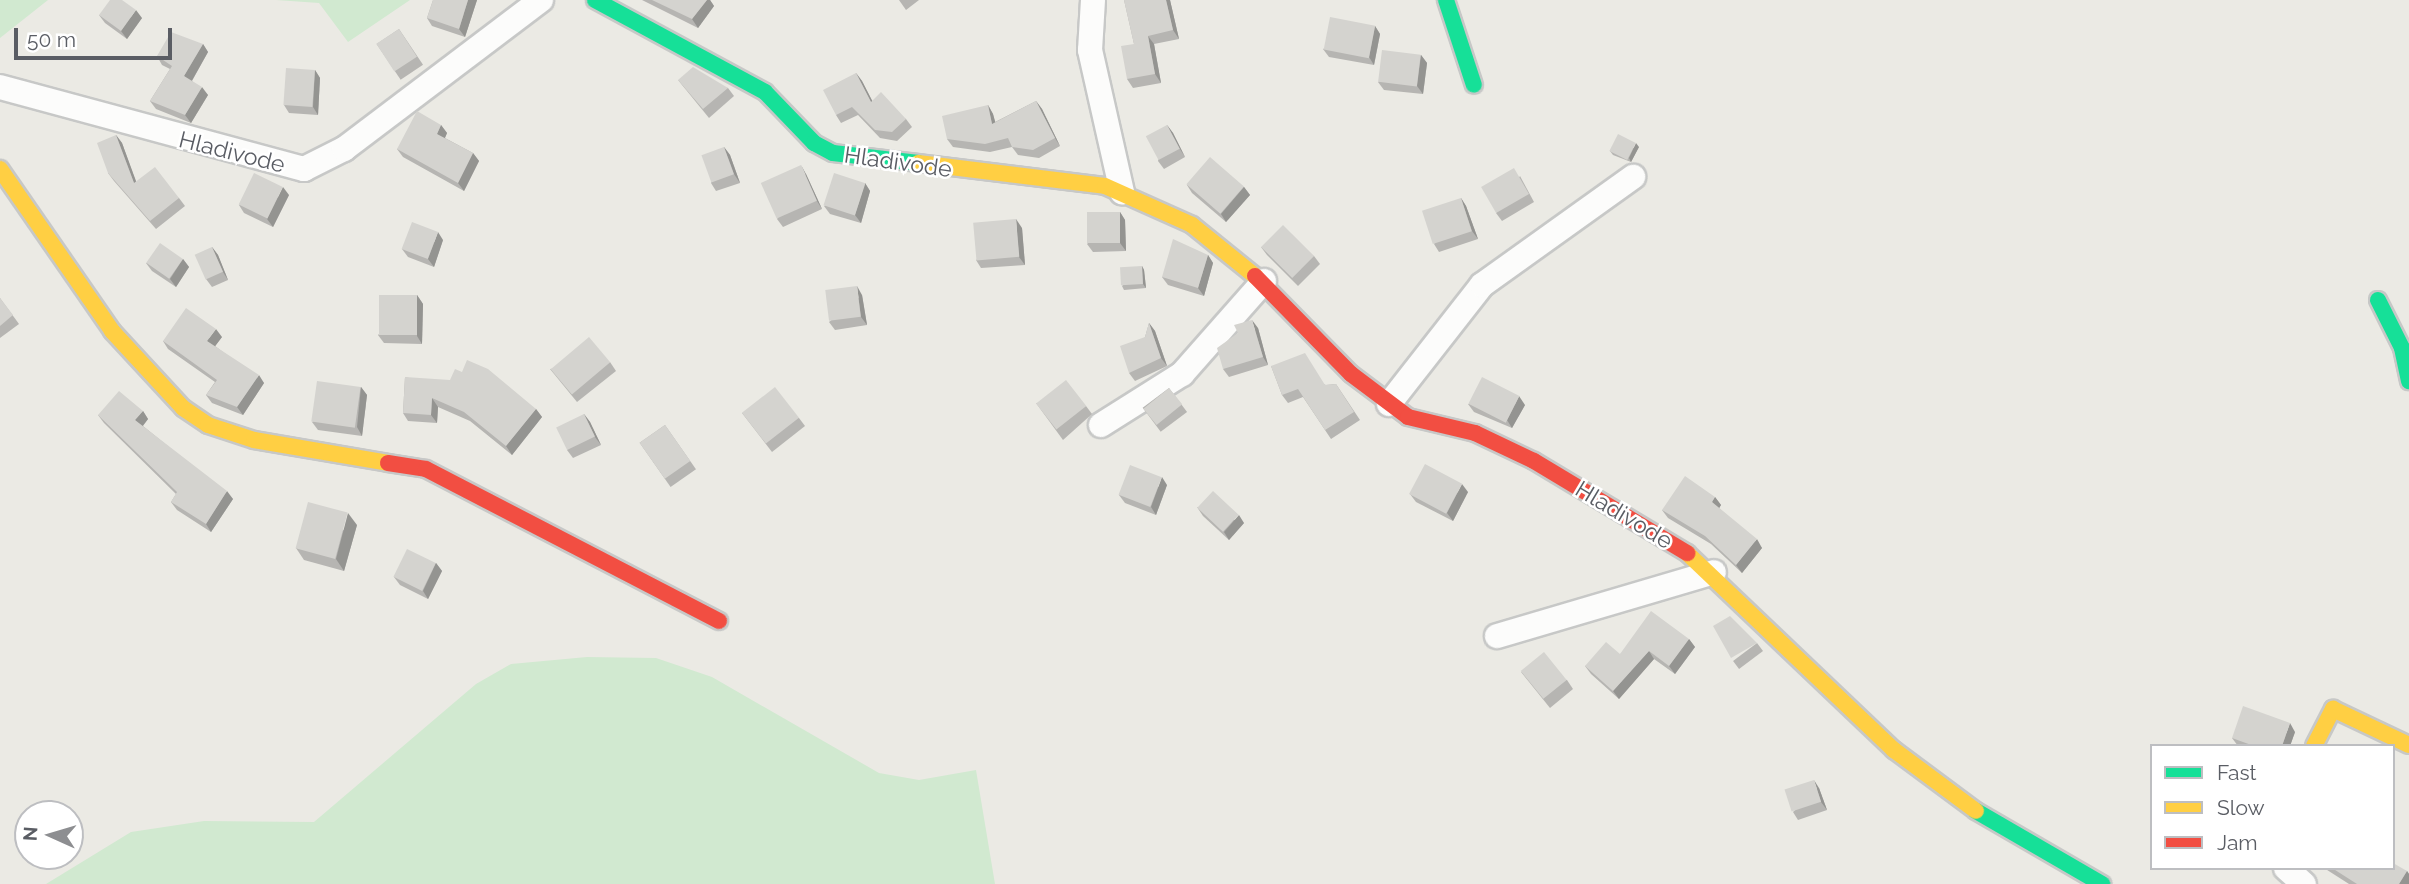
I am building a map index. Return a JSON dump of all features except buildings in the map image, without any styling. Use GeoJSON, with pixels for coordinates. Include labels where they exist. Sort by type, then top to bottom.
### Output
{"type":"FeatureCollection","features":[{"type":"Feature","properties":{"kind":"street","name":"Hladivode"},"geometry":{"type":"LineString","coordinates":[[0,86],[304,169],[344,149],[541,0]]}},
{"type":"Feature","properties":{"kind":"street","name":"Hladivode"},"geometry":{"type":"LineString","coordinates":[[594,0],[692,47],[765,92],[814,143],[834,153],[1122,192],[1192,225],[1264,281],[1351,374],[1389,404],[1408,417],[1475,433],[1534,461],[1714,572],[1894,750],[1945,792],[2102,884]]}},
{"type":"Feature","properties":{"kind":"street"},"geometry":{"type":"LineString","coordinates":[[1093,0],[1090,50],[1122,192]]}},
{"type":"Feature","properties":{"kind":"street"},"geometry":{"type":"LineString","coordinates":[[1446,0],[1474,85]]}},
{"type":"Feature","properties":{"kind":"street"},"geometry":{"type":"LineString","coordinates":[[0,169],[112,331],[183,408],[208,425],[254,440],[426,469],[719,621]]}},
{"type":"Feature","properties":{"kind":"street"},"geometry":{"type":"LineString","coordinates":[[1389,404],[1482,285],[1633,177]]}},
{"type":"Feature","properties":{"kind":"street"},"geometry":{"type":"LineString","coordinates":[[1101,425],[1182,374],[1264,281]]}},
{"type":"Feature","properties":{"kind":"street"},"geometry":{"type":"LineString","coordinates":[[2378,300],[2402,348],[2409,381]]}},
{"type":"Feature","properties":{"kind":"street"},"geometry":{"type":"LineString","coordinates":[[1497,636],[1714,572]]}},
{"type":"Feature","properties":{"kind":"street"},"geometry":{"type":"LineString","coordinates":[[2315,744],[2333,709],[2409,744]]}},
{"type":"Feature","properties":{"kind":"street"},"geometry":{"type":"LineString","coordinates":[[2288,870],[2304,884]]}},
{"type":"Feature","properties":{"kind":"green space"},"geometry":{"type":"Polygon","coordinates":[[[0,0],[48,0],[0,38],[0,0]]]}},
{"type":"Feature","properties":{"kind":"green space"},"geometry":{"type":"Polygon","coordinates":[[[276,0],[410,0],[348,42],[319,3],[276,0]]]}},
{"type":"Feature","properties":{"kind":"green space"},"geometry":{"type":"Polygon","coordinates":[[[587,657],[656,658],[712,677],[879,773],[919,780],[976,770],[995,884],[46,884],[69,870],[84,870],[84,861],[131,832],[204,821],[314,822],[476,684],[511,664],[587,657]]]}},
{"type":"Feature","properties":{"kind":"traffic: fast"},"geometry":{"type":"LineString","coordinates":[[595,0],[765,92],[814,143],[833,153],[918,163]]}},
{"type":"Feature","properties":{"kind":"traffic: fast"},"geometry":{"type":"LineString","coordinates":[[1446,0],[1474,85]]}},
{"type":"Feature","properties":{"kind":"traffic: fast"},"geometry":{"type":"LineString","coordinates":[[2378,300],[2402,348],[2409,381]]}},
{"type":"Feature","properties":{"kind":"traffic: fast"},"geometry":{"type":"LineString","coordinates":[[1976,811],[2102,884]]}},
{"type":"Feature","properties":{"kind":"traffic: slow"},"geometry":{"type":"LineString","coordinates":[[918,163],[1105,186],[1192,225],[1255,276]]}},
{"type":"Feature","properties":{"kind":"traffic: slow"},"geometry":{"type":"LineString","coordinates":[[0,169],[112,331],[183,408],[208,425],[254,440],[388,463]]}},
{"type":"Feature","properties":{"kind":"traffic: slow"},"geometry":{"type":"LineString","coordinates":[[1687,553],[1894,750],[1976,811]]}},
{"type":"Feature","properties":{"kind":"traffic: slow"},"geometry":{"type":"LineString","coordinates":[[2315,744],[2333,709],[2409,745]]}},
{"type":"Feature","properties":{"kind":"traffic: jam"},"geometry":{"type":"LineString","coordinates":[[1255,276],[1351,374],[1408,417],[1475,433],[1534,461],[1687,553]]}},
{"type":"Feature","properties":{"kind":"traffic: jam"},"geometry":{"type":"LineString","coordinates":[[388,463],[426,469],[719,621]]}}]}
